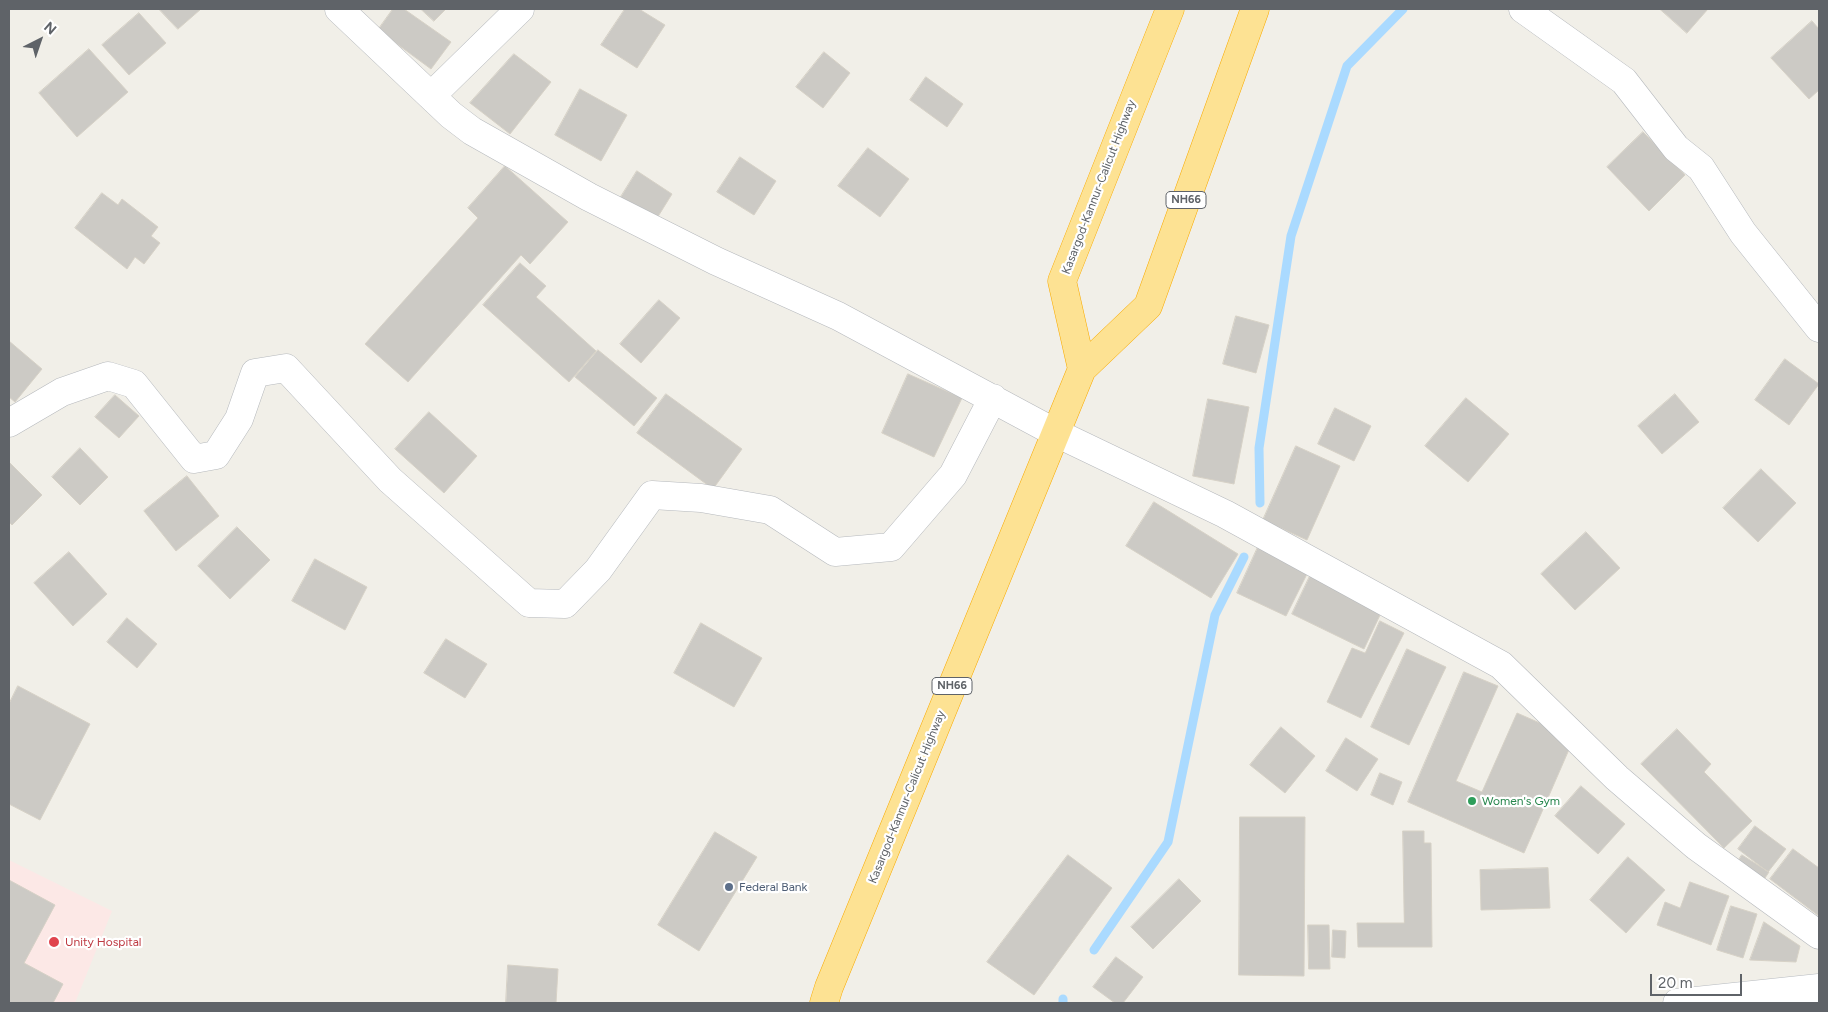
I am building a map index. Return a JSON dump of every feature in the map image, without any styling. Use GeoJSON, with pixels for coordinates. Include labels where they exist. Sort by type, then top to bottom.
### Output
{"type":"FeatureCollection","features":[{"type":"Feature","properties":{"kind":"highway","name":"Kasargod-Kannur-Calicut Highway"},"geometry":{"type":"LineString","coordinates":[[1082,369],[1062,281],[1170,9]]}},
{"type":"Feature","properties":{"kind":"highway","name":"Kasargod-Kannur-Calicut Highway"},"geometry":{"type":"LineString","coordinates":[[824,1003],[832,978],[1082,369],[1148,306],[1255,9]]}},
{"type":"Feature","properties":{"kind":"street"},"geometry":{"type":"LineString","coordinates":[[339,9],[431,96],[472,130],[589,197],[716,261],[838,316],[1056,433],[1225,514],[1501,666],[1617,778],[1682,834],[1819,936]]}},
{"type":"Feature","properties":{"kind":"street"},"geometry":{"type":"LineString","coordinates":[[431,96],[520,9]]}},
{"type":"Feature","properties":{"kind":"street"},"geometry":{"type":"LineString","coordinates":[[1523,9],[1624,81],[1676,148],[1700,168],[1743,233],[1819,328]]}},
{"type":"Feature","properties":{"kind":"street"},"geometry":{"type":"LineString","coordinates":[[9,423],[62,392],[108,376],[134,384],[194,459],[216,455],[238,419],[255,373],[286,368],[390,480],[528,603],[565,604],[598,570],[652,495],[701,498],[770,510],[835,552],[891,547],[953,475],[993,398]]}},
{"type":"Feature","properties":{"kind":"street"},"geometry":{"type":"LineString","coordinates":[[1677,1003],[1819,988]]}},
{"type":"Feature","properties":{"kind":"shaded area","name":"Unity Hospital"},"geometry":{"type":"Polygon","coordinates":[[[9,860],[112,911],[75,1003],[9,1003],[9,860]]]}},
{"type":"Feature","properties":{"kind":"building"},"geometry":{"type":"Polygon","coordinates":[[[159,9],[201,9],[178,29],[159,9]]]}},
{"type":"Feature","properties":{"kind":"building"},"geometry":{"type":"Polygon","coordinates":[[[393,9],[404,9],[451,42],[431,69],[378,30],[393,9]]]}},
{"type":"Feature","properties":{"kind":"building"},"geometry":{"type":"Polygon","coordinates":[[[421,9],[446,9],[434,21],[421,9]]]}},
{"type":"Feature","properties":{"kind":"building"},"geometry":{"type":"Polygon","coordinates":[[[625,9],[639,9],[665,25],[637,68],[601,45],[625,9]]]}},
{"type":"Feature","properties":{"kind":"building"},"geometry":{"type":"Polygon","coordinates":[[[1660,9],[1708,9],[1687,33],[1660,9]]]}},
{"type":"Feature","properties":{"kind":"building"},"geometry":{"type":"Polygon","coordinates":[[[139,13],[166,43],[129,75],[102,45],[139,13]]]}},
{"type":"Feature","properties":{"kind":"building"},"geometry":{"type":"Polygon","coordinates":[[[1812,21],[1819,29],[1819,90],[1809,99],[1771,58],[1812,21]]]}},
{"type":"Feature","properties":{"kind":"building"},"geometry":{"type":"Polygon","coordinates":[[[89,49],[128,92],[77,137],[39,93],[89,49]]]}},
{"type":"Feature","properties":{"kind":"building"},"geometry":{"type":"Polygon","coordinates":[[[824,52],[850,73],[823,108],[796,87],[824,52]]]}},
{"type":"Feature","properties":{"kind":"building"},"geometry":{"type":"Polygon","coordinates":[[[514,54],[551,82],[510,134],[470,103],[514,54]]]}},
{"type":"Feature","properties":{"kind":"building"},"geometry":{"type":"Polygon","coordinates":[[[926,77],[963,104],[947,127],[910,100],[926,77]]]}},
{"type":"Feature","properties":{"kind":"building"},"geometry":{"type":"Polygon","coordinates":[[[580,89],[627,115],[601,161],[555,135],[580,89]]]}},
{"type":"Feature","properties":{"kind":"building"},"geometry":{"type":"Polygon","coordinates":[[[1643,132],[1685,175],[1649,211],[1607,167],[1643,132]]]}},
{"type":"Feature","properties":{"kind":"building"},"geometry":{"type":"Polygon","coordinates":[[[868,148],[909,179],[880,217],[838,186],[868,148]]]}},
{"type":"Feature","properties":{"kind":"building"},"geometry":{"type":"Polygon","coordinates":[[[740,157],[776,181],[754,215],[717,192],[740,157]]]}},
{"type":"Feature","properties":{"kind":"building"},"geometry":{"type":"Polygon","coordinates":[[[505,166],[568,222],[530,264],[521,255],[408,382],[365,344],[478,218],[468,208],[505,166]]]}},
{"type":"Feature","properties":{"kind":"building"},"geometry":{"type":"Polygon","coordinates":[[[637,171],[672,194],[654,223],[619,200],[637,171]]]}},
{"type":"Feature","properties":{"kind":"building"},"geometry":{"type":"Polygon","coordinates":[[[102,193],[118,205],[122,199],[158,227],[151,236],[160,243],[144,264],[135,257],[127,269],[75,228],[102,193]]]}},
{"type":"Feature","properties":{"kind":"building"},"geometry":{"type":"Polygon","coordinates":[[[520,263],[546,286],[536,297],[596,351],[569,382],[483,305],[520,263]]]}},
{"type":"Feature","properties":{"kind":"building"},"geometry":{"type":"Polygon","coordinates":[[[659,300],[680,318],[641,363],[620,344],[659,300]]]}},
{"type":"Feature","properties":{"kind":"building"},"geometry":{"type":"Polygon","coordinates":[[[1236,316],[1269,325],[1256,373],[1223,364],[1236,316]]]}},
{"type":"Feature","properties":{"kind":"building"},"geometry":{"type":"Polygon","coordinates":[[[9,341],[42,369],[15,402],[9,397],[9,341]]]}},
{"type":"Feature","properties":{"kind":"building"},"geometry":{"type":"Polygon","coordinates":[[[598,350],[657,398],[634,426],[575,377],[598,350]]]}},
{"type":"Feature","properties":{"kind":"building"},"geometry":{"type":"Polygon","coordinates":[[[1785,359],[1819,384],[1789,425],[1755,400],[1785,359]]]}},
{"type":"Feature","properties":{"kind":"building"},"geometry":{"type":"Polygon","coordinates":[[[908,374],[962,398],[934,457],[882,433],[908,374]]]}},
{"type":"Feature","properties":{"kind":"building"},"geometry":{"type":"Polygon","coordinates":[[[666,394],[742,449],[713,489],[637,433],[666,394]]]}},
{"type":"Feature","properties":{"kind":"building"},"geometry":{"type":"Polygon","coordinates":[[[1675,394],[1699,422],[1662,454],[1638,426],[1675,394]]]}},
{"type":"Feature","properties":{"kind":"building"},"geometry":{"type":"Polygon","coordinates":[[[115,395],[139,416],[119,438],[95,417],[115,395]]]}},
{"type":"Feature","properties":{"kind":"building"},"geometry":{"type":"Polygon","coordinates":[[[1466,398],[1509,434],[1468,482],[1425,446],[1466,398]]]}},
{"type":"Feature","properties":{"kind":"building"},"geometry":{"type":"Polygon","coordinates":[[[1208,399],[1249,407],[1234,484],[1193,476],[1208,399]]]}},
{"type":"Feature","properties":{"kind":"building"},"geometry":{"type":"Polygon","coordinates":[[[1335,408],[1371,426],[1354,461],[1318,444],[1335,408]]]}},
{"type":"Feature","properties":{"kind":"building"},"geometry":{"type":"Polygon","coordinates":[[[429,412],[477,456],[444,493],[395,449],[429,412]]]}},
{"type":"Feature","properties":{"kind":"building"},"geometry":{"type":"Polygon","coordinates":[[[1296,446],[1340,466],[1307,540],[1263,520],[1296,446]]]}},
{"type":"Feature","properties":{"kind":"building"},"geometry":{"type":"Polygon","coordinates":[[[80,448],[108,477],[80,505],[52,477],[80,448]]]}},
{"type":"Feature","properties":{"kind":"building"},"geometry":{"type":"Polygon","coordinates":[[[9,462],[42,495],[12,525],[9,522],[9,462]]]}},
{"type":"Feature","properties":{"kind":"building"},"geometry":{"type":"Polygon","coordinates":[[[1761,469],[1796,503],[1758,542],[1723,508],[1761,469]]]}},
{"type":"Feature","properties":{"kind":"building"},"geometry":{"type":"Polygon","coordinates":[[[187,476],[219,516],[176,551],[144,511],[187,476]]]}},
{"type":"Feature","properties":{"kind":"building"},"geometry":{"type":"Polygon","coordinates":[[[1154,502],[1238,554],[1211,598],[1126,546],[1154,502]]]}},
{"type":"Feature","properties":{"kind":"building"},"geometry":{"type":"Polygon","coordinates":[[[237,527],[270,560],[230,599],[198,566],[237,527]]]}},
{"type":"Feature","properties":{"kind":"building"},"geometry":{"type":"Polygon","coordinates":[[[1586,532],[1620,568],[1575,610],[1541,574],[1586,532]]]}},
{"type":"Feature","properties":{"kind":"building"},"geometry":{"type":"Polygon","coordinates":[[[1258,547],[1308,572],[1286,616],[1237,593],[1258,547]]]}},
{"type":"Feature","properties":{"kind":"building"},"geometry":{"type":"Polygon","coordinates":[[[69,552],[107,594],[73,626],[34,583],[69,552]]]}},
{"type":"Feature","properties":{"kind":"building"},"geometry":{"type":"Polygon","coordinates":[[[315,559],[367,587],[345,630],[292,601],[315,559]]]}},
{"type":"Feature","properties":{"kind":"building"},"geometry":{"type":"Polygon","coordinates":[[[1310,576],[1381,613],[1364,649],[1292,614],[1310,576]]]}},
{"type":"Feature","properties":{"kind":"building"},"geometry":{"type":"Polygon","coordinates":[[[127,618],[157,644],[137,668],[107,642],[127,618]]]}},
{"type":"Feature","properties":{"kind":"building"},"geometry":{"type":"Polygon","coordinates":[[[1380,621],[1404,633],[1361,718],[1327,702],[1352,648],[1365,653],[1380,621]]]}},
{"type":"Feature","properties":{"kind":"building"},"geometry":{"type":"Polygon","coordinates":[[[701,623],[762,658],[734,707],[674,673],[701,623]]]}},
{"type":"Feature","properties":{"kind":"building"},"geometry":{"type":"Polygon","coordinates":[[[446,639],[487,664],[465,698],[424,673],[446,639]]]}},
{"type":"Feature","properties":{"kind":"building"},"geometry":{"type":"Polygon","coordinates":[[[1407,649],[1446,667],[1409,745],[1371,727],[1407,649]]]}},
{"type":"Feature","properties":{"kind":"building"},"geometry":{"type":"Polygon","coordinates":[[[1464,672],[1498,686],[1456,781],[1482,792],[1517,713],[1574,738],[1524,853],[1408,802],[1464,672]]]}},
{"type":"Feature","properties":{"kind":"building"},"geometry":{"type":"Polygon","coordinates":[[[18,686],[90,724],[40,820],[9,804],[9,704],[18,686]]]}},
{"type":"Feature","properties":{"kind":"building"},"geometry":{"type":"Polygon","coordinates":[[[1281,727],[1315,756],[1285,793],[1250,765],[1281,727]]]}},
{"type":"Feature","properties":{"kind":"building"},"geometry":{"type":"Polygon","coordinates":[[[1677,729],[1711,764],[1704,772],[1752,821],[1724,848],[1641,764],[1677,729]]]}},
{"type":"Feature","properties":{"kind":"building"},"geometry":{"type":"Polygon","coordinates":[[[1346,738],[1378,759],[1357,791],[1326,771],[1346,738]]]}},
{"type":"Feature","properties":{"kind":"building"},"geometry":{"type":"Polygon","coordinates":[[[1380,773],[1402,782],[1393,805],[1371,795],[1380,773]]]}},
{"type":"Feature","properties":{"kind":"building"},"geometry":{"type":"Polygon","coordinates":[[[1581,786],[1625,824],[1598,854],[1555,816],[1581,786]]]}},
{"type":"Feature","properties":{"kind":"building"},"geometry":{"type":"Polygon","coordinates":[[[1240,817],[1305,817],[1304,976],[1239,975],[1240,817]]]}},
{"type":"Feature","properties":{"kind":"building"},"geometry":{"type":"Polygon","coordinates":[[[1755,826],[1786,849],[1768,872],[1738,849],[1755,826]]]}},
{"type":"Feature","properties":{"kind":"building"},"geometry":{"type":"Polygon","coordinates":[[[1403,831],[1424,831],[1424,843],[1431,843],[1432,947],[1358,947],[1357,923],[1404,923],[1403,831]]]}},
{"type":"Feature","properties":{"kind":"building"},"geometry":{"type":"Polygon","coordinates":[[[715,832],[757,857],[699,951],[658,925],[715,832]]]}},
{"type":"Feature","properties":{"kind":"building"},"geometry":{"type":"Polygon","coordinates":[[[1793,849],[1819,868],[1819,916],[1770,879],[1793,849]]]}},
{"type":"Feature","properties":{"kind":"building"},"geometry":{"type":"Polygon","coordinates":[[[1068,855],[1112,888],[1034,995],[987,962],[1068,855]]]}},
{"type":"Feature","properties":{"kind":"building"},"geometry":{"type":"Polygon","coordinates":[[[1742,855],[1769,872],[1763,881],[1736,864],[1742,855]]]}},
{"type":"Feature","properties":{"kind":"building"},"geometry":{"type":"Polygon","coordinates":[[[1628,857],[1665,890],[1626,933],[1590,900],[1628,857]]]}},
{"type":"Feature","properties":{"kind":"building"},"geometry":{"type":"Polygon","coordinates":[[[1548,868],[1550,908],[1481,910],[1480,870],[1548,868]]]}},
{"type":"Feature","properties":{"kind":"building"},"geometry":{"type":"Polygon","coordinates":[[[1179,879],[1201,901],[1153,949],[1131,927],[1179,879]]]}},
{"type":"Feature","properties":{"kind":"building","name":"Unity Hospital"},"geometry":{"type":"Polygon","coordinates":[[[9,880],[55,905],[24,963],[63,984],[53,1003],[9,1003],[9,880]]]}},
{"type":"Feature","properties":{"kind":"building"},"geometry":{"type":"Polygon","coordinates":[[[1690,882],[1729,896],[1711,945],[1657,925],[1665,902],[1680,908],[1690,882]]]}},
{"type":"Feature","properties":{"kind":"building"},"geometry":{"type":"Polygon","coordinates":[[[1731,906],[1757,914],[1743,958],[1717,950],[1731,906]]]}},
{"type":"Feature","properties":{"kind":"building"},"geometry":{"type":"Polygon","coordinates":[[[1764,922],[1800,946],[1796,962],[1750,960],[1764,922]]]}},
{"type":"Feature","properties":{"kind":"building"},"geometry":{"type":"Polygon","coordinates":[[[1308,925],[1329,925],[1330,969],[1309,969],[1308,925]]]}},
{"type":"Feature","properties":{"kind":"building"},"geometry":{"type":"Polygon","coordinates":[[[1333,930],[1346,931],[1345,958],[1332,957],[1333,930]]]}},
{"type":"Feature","properties":{"kind":"building"},"geometry":{"type":"Polygon","coordinates":[[[1116,957],[1143,977],[1123,1003],[1115,1003],[1093,987],[1116,957]]]}},
{"type":"Feature","properties":{"kind":"building"},"geometry":{"type":"Polygon","coordinates":[[[508,965],[558,969],[556,1003],[506,1003],[508,965]]]}},
{"type":"Feature","properties":{"kind":"waterway"},"geometry":{"type":"LineString","coordinates":[[1260,503],[1259,448],[1291,236],[1347,66],[1403,9]]}},
{"type":"Feature","properties":{"kind":"waterway"},"geometry":{"type":"LineString","coordinates":[[1094,950],[1168,842],[1215,615],[1244,557]]}},
{"type":"Feature","properties":{"kind":"place","name":"Women's Gym"},"geometry":{"type":"Point","coordinates":[1472,801]}},
{"type":"Feature","properties":{"kind":"place","name":"Federal Bank"},"geometry":{"type":"Point","coordinates":[729,887]}},
{"type":"Feature","properties":{"kind":"place","name":"Unity Hospital"},"geometry":{"type":"Point","coordinates":[54,942]}}]}
